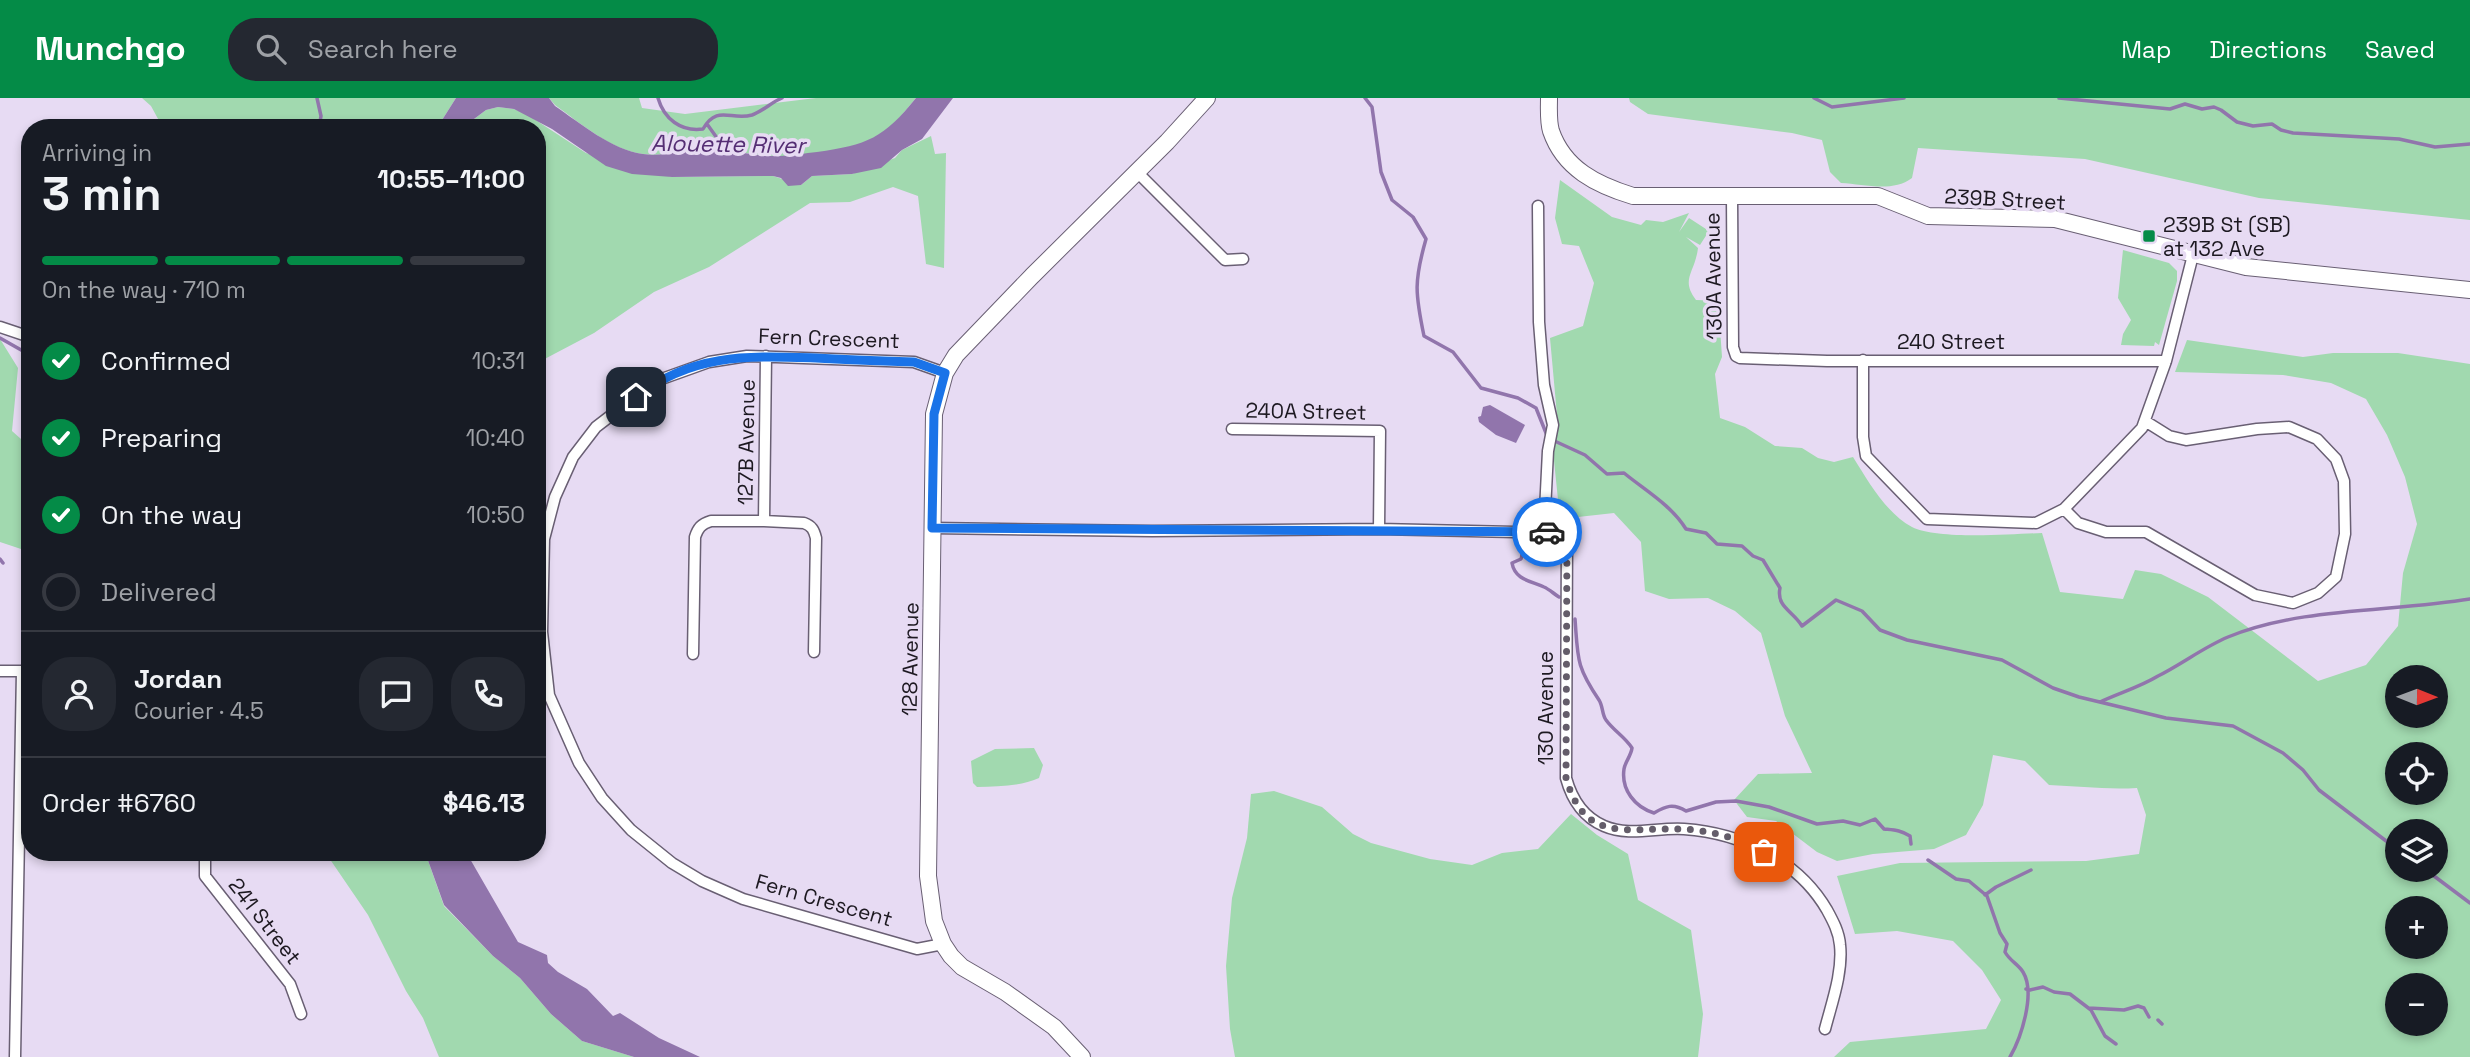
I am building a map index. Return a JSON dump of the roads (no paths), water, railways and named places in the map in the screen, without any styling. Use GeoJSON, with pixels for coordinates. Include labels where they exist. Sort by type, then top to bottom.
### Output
{"type":"FeatureCollection","features":[{"type":"Feature","properties":{"kind":"street"},"geometry":{"type":"LineString","coordinates":[[945,373],[966,344],[1207,98]]}},
{"type":"Feature","properties":{"kind":"street","name":"239B Street"},"geometry":{"type":"LineString","coordinates":[[1549,98],[1550,129],[1563,156],[1582,174],[1604,187],[1633,195],[1878,196],[1928,216],[2055,219],[2246,267],[2470,290]]}},
{"type":"Feature","properties":{"kind":"street"},"geometry":{"type":"LineString","coordinates":[[1137,172],[1225,260],[1243,259]]}},
{"type":"Feature","properties":{"kind":"street","name":"130A Avenue"},"geometry":{"type":"LineString","coordinates":[[1732,195],[1733,347],[1736,356]]}},
{"type":"Feature","properties":{"kind":"street"},"geometry":{"type":"LineString","coordinates":[[932,528],[1544,531],[1548,450],[1553,419],[1544,385],[1539,322],[1538,206]]}},
{"type":"Feature","properties":{"kind":"street"},"geometry":{"type":"LineString","coordinates":[[1863,360],[1863,437],[1866,456],[1927,519],[2036,523],[2064,509],[2142,428],[2166,361],[2193,255]]}},
{"type":"Feature","properties":{"kind":"street"},"geometry":{"type":"LineString","coordinates":[[0,327],[21,334]]}},
{"type":"Feature","properties":{"kind":"street","name":"Fern Crescent"},"geometry":{"type":"LineString","coordinates":[[546,532],[555,497],[573,457],[596,427],[656,381],[709,362],[747,356],[914,362],[945,373]]}},
{"type":"Feature","properties":{"kind":"street","name":"127B Avenue"},"geometry":{"type":"LineString","coordinates":[[766,356],[764,521],[804,523],[811,525],[814,531],[814,652]]}},
{"type":"Feature","properties":{"kind":"street","name":"240 Street"},"geometry":{"type":"LineString","coordinates":[[1736,356],[1751,360],[2166,361]]}},
{"type":"Feature","properties":{"kind":"street","name":"128 Avenue"},"geometry":{"type":"LineString","coordinates":[[943,944],[934,922],[928,876],[934,414],[945,373]]}},
{"type":"Feature","properties":{"kind":"street"},"geometry":{"type":"LineString","coordinates":[[2064,509],[2078,523],[2106,532],[2146,532],[2255,595],[2293,603],[2318,593],[2336,577],[2345,534],[2344,481],[2336,459],[2316,439],[2290,427],[2257,429],[2186,440],[2169,436],[2144,421]]}},
{"type":"Feature","properties":{"kind":"street","name":"240A Street"},"geometry":{"type":"LineString","coordinates":[[1232,429],[1380,431],[1379,530]]}},
{"type":"Feature","properties":{"kind":"street"},"geometry":{"type":"LineString","coordinates":[[693,654],[695,537],[698,529],[711,521],[764,521]]}},
{"type":"Feature","properties":{"kind":"street","name":"130 Avenue"},"geometry":{"type":"LineString","coordinates":[[1544,531],[1567,533],[1566,778],[1575,802],[1597,822],[1615,830],[1685,829],[1750,844],[1802,877],[1835,924],[1840,942],[1839,970],[1825,1029]]}},
{"type":"Feature","properties":{"kind":"street","name":"Fern Crescent"},"geometry":{"type":"LineString","coordinates":[[546,668],[549,695],[579,763],[602,798],[631,830],[672,863],[722,890],[788,912],[917,949],[943,944]]}},
{"type":"Feature","properties":{"kind":"street"},"geometry":{"type":"LineString","coordinates":[[0,671],[21,671]]}},
{"type":"Feature","properties":{"kind":"street"},"geometry":{"type":"LineString","coordinates":[[15,1057],[21,846]]}},
{"type":"Feature","properties":{"kind":"street","name":"241 Street"},"geometry":{"type":"LineString","coordinates":[[205,861],[205,876],[288,982],[301,1014]]}},
{"type":"Feature","properties":{"kind":"street"},"geometry":{"type":"LineString","coordinates":[[943,944],[962,967],[1005,992],[1054,1027],[1082,1057]]}},
{"type":"Feature","properties":{"kind":"waterway"},"geometry":{"type":"LineString","coordinates":[[317,98],[320,119]]}},
{"type":"Feature","properties":{"kind":"waterway","name":"Alouette River"},"geometry":{"type":"LineString","coordinates":[[658,98],[669,118],[681,126],[695,129],[703,129],[708,121],[719,115],[752,115],[782,98]]}},
{"type":"Feature","properties":{"kind":"waterway"},"geometry":{"type":"LineString","coordinates":[[1365,98],[1372,107],[1381,172],[1392,200],[1413,217],[1426,239],[1417,287],[1424,336],[1453,352],[1481,388],[1518,398],[1536,408],[1548,438],[1585,455],[1607,474],[1624,473],[1666,505],[1686,529],[1706,533],[1717,544],[1742,546],[1753,556],[1763,560],[1780,588],[1780,600],[1802,626],[1836,600],[1862,611],[1880,630],[1907,640],[2002,660],[2053,688],[2079,697],[2166,718],[2233,726],[2283,753],[2303,770],[2319,790],[2385,840]]}},
{"type":"Feature","properties":{"kind":"waterway"},"geometry":{"type":"LineString","coordinates":[[1814,98],[1832,107],[1904,98]]}},
{"type":"Feature","properties":{"kind":"waterway"},"geometry":{"type":"LineString","coordinates":[[2059,98],[2170,109],[2185,104],[2202,109],[2214,107],[2237,122],[2253,126],[2272,124],[2293,133],[2399,139],[2435,147],[2470,144]]}},
{"type":"Feature","properties":{"kind":"waterway","name":"Alouette River"},"geometry":{"type":"LineString","coordinates":[[707,124],[717,138],[714,154]]}},
{"type":"Feature","properties":{"kind":"waterway"},"geometry":{"type":"LineString","coordinates":[[0,338],[21,350]]}},
{"type":"Feature","properties":{"kind":"waterway"},"geometry":{"type":"LineString","coordinates":[[1516,539],[1522,553],[1521,559],[1512,563],[1516,573],[1559,597]]}},
{"type":"Feature","properties":{"kind":"waterway"},"geometry":{"type":"LineString","coordinates":[[0,559],[3,563]]}},
{"type":"Feature","properties":{"kind":"waterway"},"geometry":{"type":"LineString","coordinates":[[2100,702],[2151,680],[2219,641],[2256,627],[2316,615],[2470,599]]}},
{"type":"Feature","properties":{"kind":"waterway"},"geometry":{"type":"LineString","coordinates":[[1575,619],[1582,670],[1600,702],[1606,720],[1632,748],[1625,766],[1625,784],[1631,797],[1641,807],[1654,813],[1670,806],[1686,811],[1716,802],[1736,801],[1769,807],[1817,824],[1843,821],[1860,825],[1875,819],[1884,829],[1900,831],[1910,836],[1911,844]]}},
{"type":"Feature","properties":{"kind":"waterway"},"geometry":{"type":"LineString","coordinates":[[1928,860],[1956,879],[1969,881],[1987,896],[2000,933],[2007,944],[2005,952],[2023,972],[2027,981],[2025,1015],[2019,1039],[2010,1057]]}},
{"type":"Feature","properties":{"kind":"waterway"},"geometry":{"type":"LineString","coordinates":[[1985,895],[2031,870]]}},
{"type":"Feature","properties":{"kind":"waterway"},"geometry":{"type":"LineString","coordinates":[[2442,882],[2470,903]]}},
{"type":"Feature","properties":{"kind":"waterway"},"geometry":{"type":"LineString","coordinates":[[2026,989],[2043,987],[2070,994],[2091,1010],[2105,1036],[2116,1044]]}},
{"type":"Feature","properties":{"kind":"waterway"},"geometry":{"type":"LineString","coordinates":[[2089,1008],[2124,1010],[2138,1006],[2144,1008],[2149,1017]]}},
{"type":"Feature","properties":{"kind":"waterway"},"geometry":{"type":"LineString","coordinates":[[2158,1020],[2162,1024]]}},
{"type":"Feature","properties":{"kind":"place","name":"239B St (SB) at 132 Ave"},"geometry":{"type":"Point","coordinates":[2149,236]}}]}
